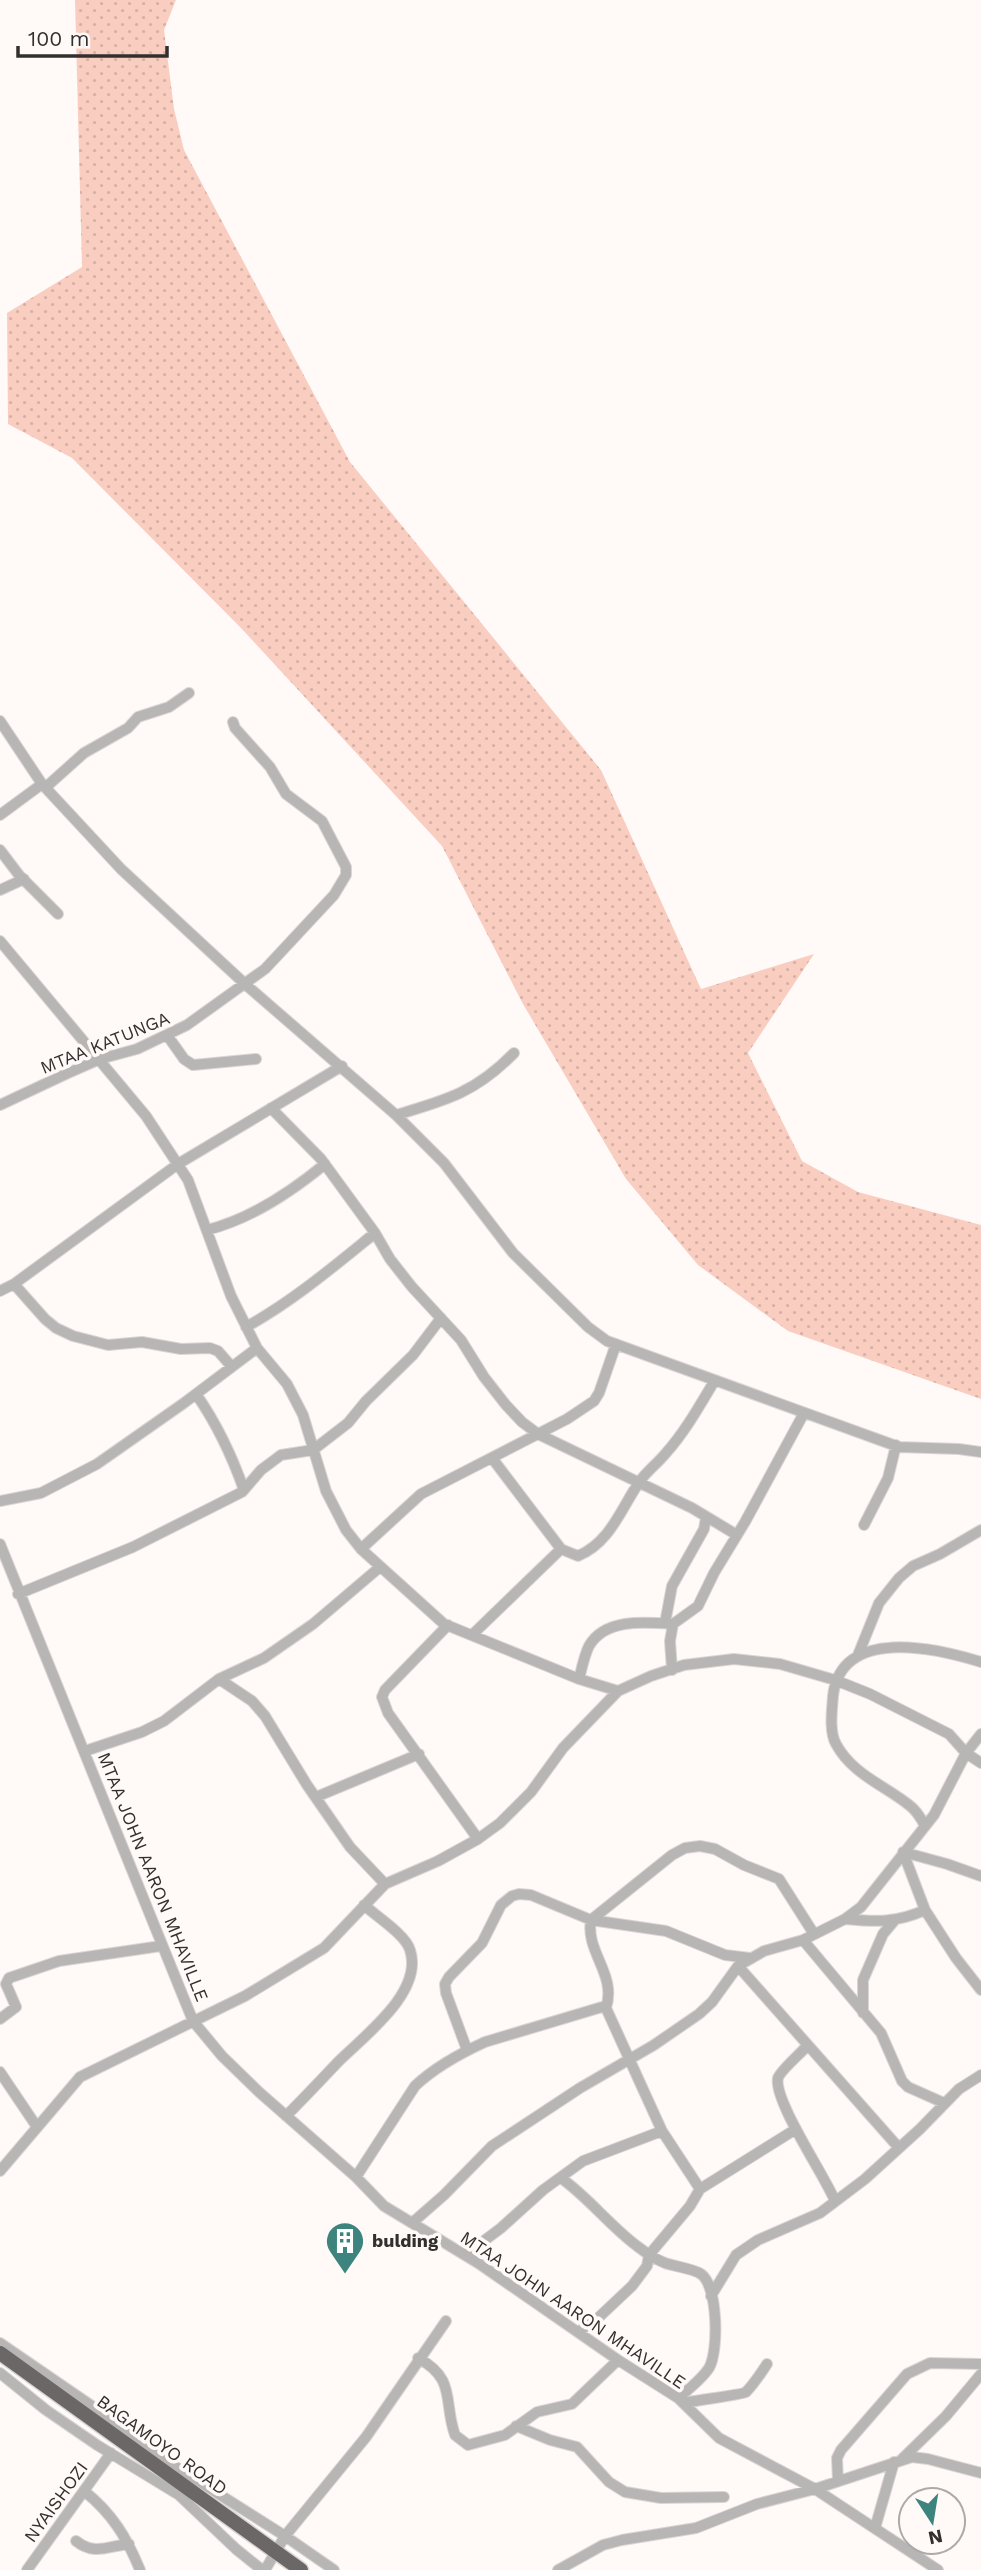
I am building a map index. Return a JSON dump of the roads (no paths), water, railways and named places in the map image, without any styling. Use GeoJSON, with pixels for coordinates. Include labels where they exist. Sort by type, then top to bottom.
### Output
{"type":"FeatureCollection","features":[{"type":"Feature","properties":{"kind":"highway","name":"BAGAMOYO ROAD"},"geometry":{"type":"LineString","coordinates":[[0,2353],[300,2570]]}},
{"type":"Feature","properties":{"kind":"street"},"geometry":{"type":"LineString","coordinates":[[0,815],[44,786],[84,753],[128,728],[143,715],[169,708],[189,693]]}},
{"type":"Feature","properties":{"kind":"street"},"geometry":{"type":"LineString","coordinates":[[0,721],[44,786],[121,869],[245,984],[396,1115],[444,1163],[513,1253],[588,1327],[607,1341],[895,1446],[959,1448],[981,1452]]}},
{"type":"Feature","properties":{"kind":"street","name":"MTAA KATUNGA"},"geometry":{"type":"LineString","coordinates":[[0,1105],[100,1059],[137,1049],[187,1025],[265,969],[334,895],[346,874],[346,867],[322,821],[286,794],[270,767],[235,728],[233,722]]}},
{"type":"Feature","properties":{"kind":"street"},"geometry":{"type":"LineString","coordinates":[[0,850],[58,914]]}},
{"type":"Feature","properties":{"kind":"street"},"geometry":{"type":"LineString","coordinates":[[0,890],[24,879]]}},
{"type":"Feature","properties":{"kind":"street"},"geometry":{"type":"LineString","coordinates":[[0,941],[146,1116],[188,1180],[224,1279],[246,1327],[257,1348],[287,1384],[303,1415],[326,1491],[346,1530],[361,1549],[434,1618],[579,1679],[618,1691]]}},
{"type":"Feature","properties":{"kind":"street"},"geometry":{"type":"LineString","coordinates":[[167,1035],[184,1059],[193,1065],[256,1059]]}},
{"type":"Feature","properties":{"kind":"street"},"geometry":{"type":"LineString","coordinates":[[396,1115],[471,1089],[514,1053]]}},
{"type":"Feature","properties":{"kind":"street"},"geometry":{"type":"LineString","coordinates":[[0,1291],[14,1284],[178,1164],[342,1066]]}},
{"type":"Feature","properties":{"kind":"street"},"geometry":{"type":"LineString","coordinates":[[271,1108],[325,1164],[375,1233],[390,1259],[461,1340],[484,1377],[522,1422],[538,1434],[737,1535]]}},
{"type":"Feature","properties":{"kind":"street"},"geometry":{"type":"LineString","coordinates":[[207,1230],[264,1206],[325,1164]]}},
{"type":"Feature","properties":{"kind":"street"},"geometry":{"type":"LineString","coordinates":[[246,1327],[311,1286],[375,1233]]}},
{"type":"Feature","properties":{"kind":"street"},"geometry":{"type":"LineString","coordinates":[[14,1284],[45,1319],[73,1336],[108,1345],[142,1342],[181,1349],[210,1348],[218,1351],[232,1367]]}},
{"type":"Feature","properties":{"kind":"street"},"geometry":{"type":"LineString","coordinates":[[18,1594],[133,1547],[244,1490],[261,1470],[281,1455],[313,1450],[348,1423],[366,1401],[413,1355],[441,1318]]}},
{"type":"Feature","properties":{"kind":"street"},"geometry":{"type":"LineString","coordinates":[[361,1549],[421,1493],[538,1434],[593,1401],[599,1393],[616,1344]]}},
{"type":"Feature","properties":{"kind":"street"},"geometry":{"type":"LineString","coordinates":[[0,1501],[41,1493],[96,1464],[257,1348]]}},
{"type":"Feature","properties":{"kind":"street"},"geometry":{"type":"LineString","coordinates":[[492,1458],[561,1549],[578,1556],[588,1552],[611,1529],[639,1483],[668,1452],[715,1380]]}},
{"type":"Feature","properties":{"kind":"street"},"geometry":{"type":"LineString","coordinates":[[196,1394],[228,1448],[244,1490]]}},
{"type":"Feature","properties":{"kind":"street"},"geometry":{"type":"LineString","coordinates":[[579,1679],[590,1644],[604,1632],[639,1621],[669,1624],[698,1605],[804,1413]]}},
{"type":"Feature","properties":{"kind":"street"},"geometry":{"type":"LineString","coordinates":[[864,1525],[888,1478],[895,1446]]}},
{"type":"Feature","properties":{"kind":"street"},"geometry":{"type":"LineString","coordinates":[[672,1670],[669,1624],[672,1586],[704,1529],[706,1517]]}},
{"type":"Feature","properties":{"kind":"street"},"geometry":{"type":"LineString","coordinates":[[858,1655],[879,1603],[900,1578],[913,1566],[981,1530]]}},
{"type":"Feature","properties":{"kind":"street","name":"MTAA JOHN AARON MHAVILLE"},"geometry":{"type":"LineString","coordinates":[[0,1544],[193,2021],[222,2056],[356,2177],[384,2206],[465,2255],[681,2401],[719,2438],[814,2489],[938,2570]]}},
{"type":"Feature","properties":{"kind":"street"},"geometry":{"type":"LineString","coordinates":[[472,1635],[561,1549]]}},
{"type":"Feature","properties":{"kind":"street"},"geometry":{"type":"LineString","coordinates":[[85,1751],[142,1732],[164,1721],[219,1679],[264,1658],[295,1637],[380,1567]]}},
{"type":"Feature","properties":{"kind":"street"},"geometry":{"type":"LineString","coordinates":[[448,1625],[385,1690],[382,1697],[388,1713],[478,1839]]}},
{"type":"Feature","properties":{"kind":"street"},"geometry":{"type":"LineString","coordinates":[[925,1826],[908,1804],[866,1777],[838,1748],[833,1736],[835,1680],[844,1667],[858,1655],[895,1646],[927,1649],[981,1662]]}},
{"type":"Feature","properties":{"kind":"street"},"geometry":{"type":"LineString","coordinates":[[0,2171],[80,2077],[245,1996],[324,1948],[385,1884],[438,1861],[478,1839],[517,1808],[563,1748],[618,1691],[651,1676],[684,1665],[734,1659],[780,1664],[835,1680],[870,1694],[948,1734],[966,1753],[981,1763]]}},
{"type":"Feature","properties":{"kind":"street"},"geometry":{"type":"LineString","coordinates":[[219,1679],[252,1701],[265,1716],[350,1847],[385,1884]]}},
{"type":"Feature","properties":{"kind":"street"},"geometry":{"type":"LineString","coordinates":[[412,2223],[492,2146],[699,2014],[712,2002],[737,1966],[751,1958],[803,1940],[845,1919],[861,1907],[934,1815],[966,1753],[981,1734]]}},
{"type":"Feature","properties":{"kind":"street"},"geometry":{"type":"LineString","coordinates":[[316,1797],[419,1754]]}},
{"type":"Feature","properties":{"kind":"street"},"geometry":{"type":"LineString","coordinates":[[700,2189],[662,2131],[607,2008],[610,1992],[589,1929],[591,1920],[672,1855],[685,1848],[700,1846],[715,1849],[744,1865],[779,1879],[814,1934]]}},
{"type":"Feature","properties":{"kind":"street"},"geometry":{"type":"LineString","coordinates":[[903,1852],[981,1876]]}},
{"type":"Feature","properties":{"kind":"street"},"geometry":{"type":"LineString","coordinates":[[903,1852],[925,1910],[956,1958],[981,1990]]}},
{"type":"Feature","properties":{"kind":"street"},"geometry":{"type":"LineString","coordinates":[[467,2050],[446,1993],[446,1984],[456,1968],[482,1943],[501,1905],[512,1896],[531,1895],[591,1920],[666,1931],[725,1955],[751,1958]]}},
{"type":"Feature","properties":{"kind":"street"},"geometry":{"type":"LineString","coordinates":[[286,2116],[385,2017],[404,1990],[412,1965],[411,1950],[402,1937],[365,1905]]}},
{"type":"Feature","properties":{"kind":"street"},"geometry":{"type":"LineString","coordinates":[[845,1919],[894,1921],[925,1910]]}},
{"type":"Feature","properties":{"kind":"street"},"geometry":{"type":"LineString","coordinates":[[863,2013],[863,1980],[883,1934],[894,1921]]}},
{"type":"Feature","properties":{"kind":"street"},"geometry":{"type":"LineString","coordinates":[[803,1940],[881,2033],[902,2081],[908,2087],[944,2103]]}},
{"type":"Feature","properties":{"kind":"street"},"geometry":{"type":"LineString","coordinates":[[0,2020],[16,2007],[6,1984],[9,1978],[59,1961],[161,1947]]}},
{"type":"Feature","properties":{"kind":"street"},"geometry":{"type":"LineString","coordinates":[[737,1966],[899,2148]]}},
{"type":"Feature","properties":{"kind":"street"},"geometry":{"type":"LineString","coordinates":[[356,2177],[415,2086],[425,2077],[467,2050],[598,2008],[607,2008]]}},
{"type":"Feature","properties":{"kind":"street"},"geometry":{"type":"LineString","coordinates":[[807,2046],[778,2078],[782,2096],[796,2129],[828,2183],[835,2201]]}},
{"type":"Feature","properties":{"kind":"street"},"geometry":{"type":"LineString","coordinates":[[0,2072],[37,2127]]}},
{"type":"Feature","properties":{"kind":"street"},"geometry":{"type":"LineString","coordinates":[[711,2296],[729,2265],[744,2248],[814,2216],[835,2201],[899,2148],[959,2089],[981,2075]]}},
{"type":"Feature","properties":{"kind":"street"},"geometry":{"type":"LineString","coordinates":[[578,2332],[606,2311],[632,2286],[646,2266],[649,2255],[690,2206],[700,2189],[796,2129]]}},
{"type":"Feature","properties":{"kind":"street"},"geometry":{"type":"LineString","coordinates":[[465,2255],[591,2157],[662,2131]]}},
{"type":"Feature","properties":{"kind":"street"},"geometry":{"type":"LineString","coordinates":[[561,2178],[583,2194],[627,2238],[649,2255],[664,2263],[699,2273],[706,2279],[711,2296],[715,2339],[710,2365],[681,2401]]}},
{"type":"Feature","properties":{"kind":"street"},"geometry":{"type":"LineString","coordinates":[[0,2373],[46,2410],[178,2495],[236,2549],[264,2570],[285,2536],[366,2437],[446,2321]]}},
{"type":"Feature","properties":{"kind":"street"},"geometry":{"type":"LineString","coordinates":[[0,2343],[127,2430],[165,2460],[334,2570]]}},
{"type":"Feature","properties":{"kind":"street"},"geometry":{"type":"LineString","coordinates":[[418,2358],[429,2364],[438,2374],[450,2398],[455,2435],[464,2444],[471,2445],[496,2438],[537,2412],[572,2404],[618,2360]]}},
{"type":"Feature","properties":{"kind":"street"},"geometry":{"type":"LineString","coordinates":[[838,2481],[837,2459],[841,2450],[907,2374],[930,2363],[981,2364]]}},
{"type":"Feature","properties":{"kind":"street"},"geometry":{"type":"LineString","coordinates":[[681,2401],[744,2394],[767,2364]]}},
{"type":"Feature","properties":{"kind":"street"},"geometry":{"type":"LineString","coordinates":[[875,2528],[898,2461],[946,2416],[981,2374]]}},
{"type":"Feature","properties":{"kind":"street"},"geometry":{"type":"LineString","coordinates":[[516,2426],[550,2440],[578,2447],[609,2482],[625,2492],[661,2498],[724,2497]]}},
{"type":"Feature","properties":{"kind":"street","name":"NYAISHOZI"},"geometry":{"type":"LineString","coordinates":[[27,2570],[111,2453]]}},
{"type":"Feature","properties":{"kind":"street"},"geometry":{"type":"LineString","coordinates":[[558,2570],[603,2545],[696,2528],[757,2504],[814,2489],[912,2457],[981,2473]]}},
{"type":"Feature","properties":{"kind":"street"},"geometry":{"type":"LineString","coordinates":[[84,2491],[108,2512],[129,2544],[140,2570]]}},
{"type":"Feature","properties":{"kind":"street"},"geometry":{"type":"LineString","coordinates":[[76,2541],[84,2547],[98,2551],[129,2544]]}},
{"type":"Feature","properties":{"kind":"place","name":"bulding"},"geometry":{"type":"Point","coordinates":[345,2275]}}]}
